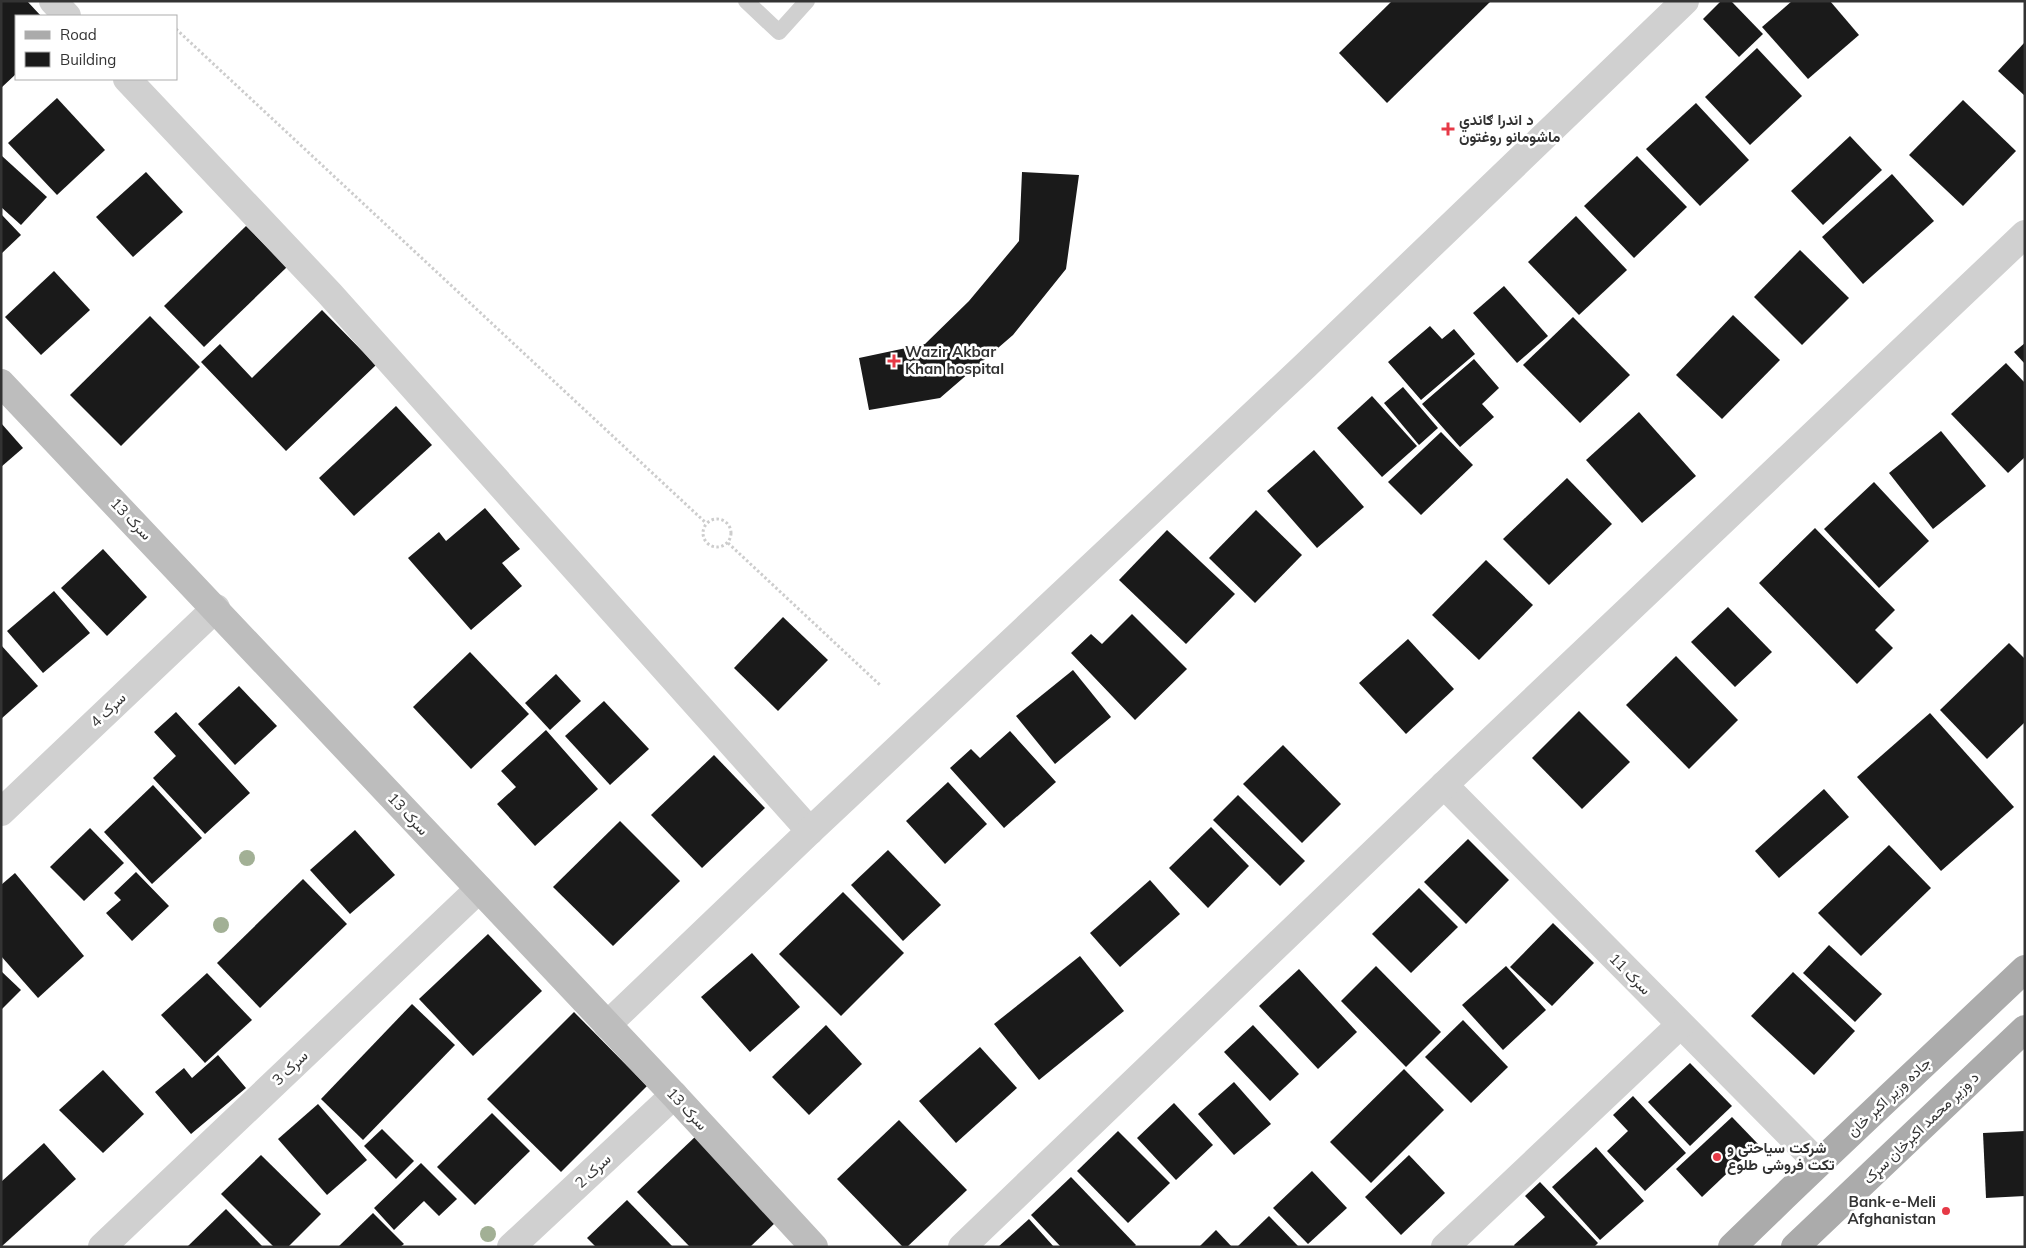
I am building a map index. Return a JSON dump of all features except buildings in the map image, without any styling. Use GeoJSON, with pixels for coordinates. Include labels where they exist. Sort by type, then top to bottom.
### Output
{"type":"FeatureCollection","features":[{"type":"Feature","properties":{"kind":"main road","name":"جاده وزیر اکبر خان"},"geometry":{"type":"LineString","coordinates":[[1732,1247],[1818,1162],[1866,1120],[2025,969]]}},
{"type":"Feature","properties":{"kind":"main road","name":"د وزیر محمد اکبرخان سړک"},"geometry":{"type":"LineString","coordinates":[[1795,1247],[2025,1029]]}},
{"type":"Feature","properties":{"kind":"street"},"geometry":{"type":"LineString","coordinates":[[53,1],[67,15]]}},
{"type":"Feature","properties":{"kind":"street"},"geometry":{"type":"LineString","coordinates":[[607,1025],[810,831],[1312,360],[1685,1]]}},
{"type":"Feature","properties":{"kind":"street"},"geometry":{"type":"LineString","coordinates":[[127,80],[330,294],[810,831]]}},
{"type":"Feature","properties":{"kind":"street"},"geometry":{"type":"LineString","coordinates":[[962,1247],[1444,785],[2025,234]]}},
{"type":"Feature","properties":{"kind":"street","name":"سرک 13"},"geometry":{"type":"LineString","coordinates":[[1,383],[674,1094],[814,1247]]}},
{"type":"Feature","properties":{"kind":"street","name":"سرک 4"},"geometry":{"type":"LineString","coordinates":[[1,812],[216,608]]}},
{"type":"Feature","properties":{"kind":"street","name":"سرک 11"},"geometry":{"type":"LineString","coordinates":[[1444,785],[1818,1162]]}},
{"type":"Feature","properties":{"kind":"street","name":"سرک 3"},"geometry":{"type":"LineString","coordinates":[[102,1247],[478,889]]}},
{"type":"Feature","properties":{"kind":"street"},"geometry":{"type":"LineString","coordinates":[[1445,1247],[1680,1025]]}},
{"type":"Feature","properties":{"kind":"street","name":"سرک 2"},"geometry":{"type":"LineString","coordinates":[[511,1247],[674,1094]]}},
{"type":"Feature","properties":{"kind":"lane"},"geometry":{"type":"LineString","coordinates":[[746,1],[780,32],[807,1]]}},
{"type":"Feature","properties":{"kind":"path"},"geometry":{"type":"LineString","coordinates":[[178,31],[706,523]]}},
{"type":"Feature","properties":{"kind":"path"},"geometry":{"type":"LineString","coordinates":[[713,519],[727,522],[731,528],[731,536],[728,543],[714,548],[707,544],[702,530],[706,523],[713,519]]}},
{"type":"Feature","properties":{"kind":"path"},"geometry":{"type":"LineString","coordinates":[[728,543],[880,685]]}},
{"type":"Feature","properties":{"kind":"place","name":"د اندرا ګاندي ماشومانو روغتون"},"geometry":{"type":"Point","coordinates":[1448,129]}},
{"type":"Feature","properties":{"kind":"place","name":"Wazir Akbar Khan hospital"},"geometry":{"type":"Point","coordinates":[894,361]}},
{"type":"Feature","properties":{"kind":"place","name":"شرکت سیاحتی و تکت فروشی طلوع"},"geometry":{"type":"Point","coordinates":[1717,1157]}},
{"type":"Feature","properties":{"kind":"place","name":"Bank-e-Meli Afghanistan"},"geometry":{"type":"Point","coordinates":[1946,1211]}}]}
